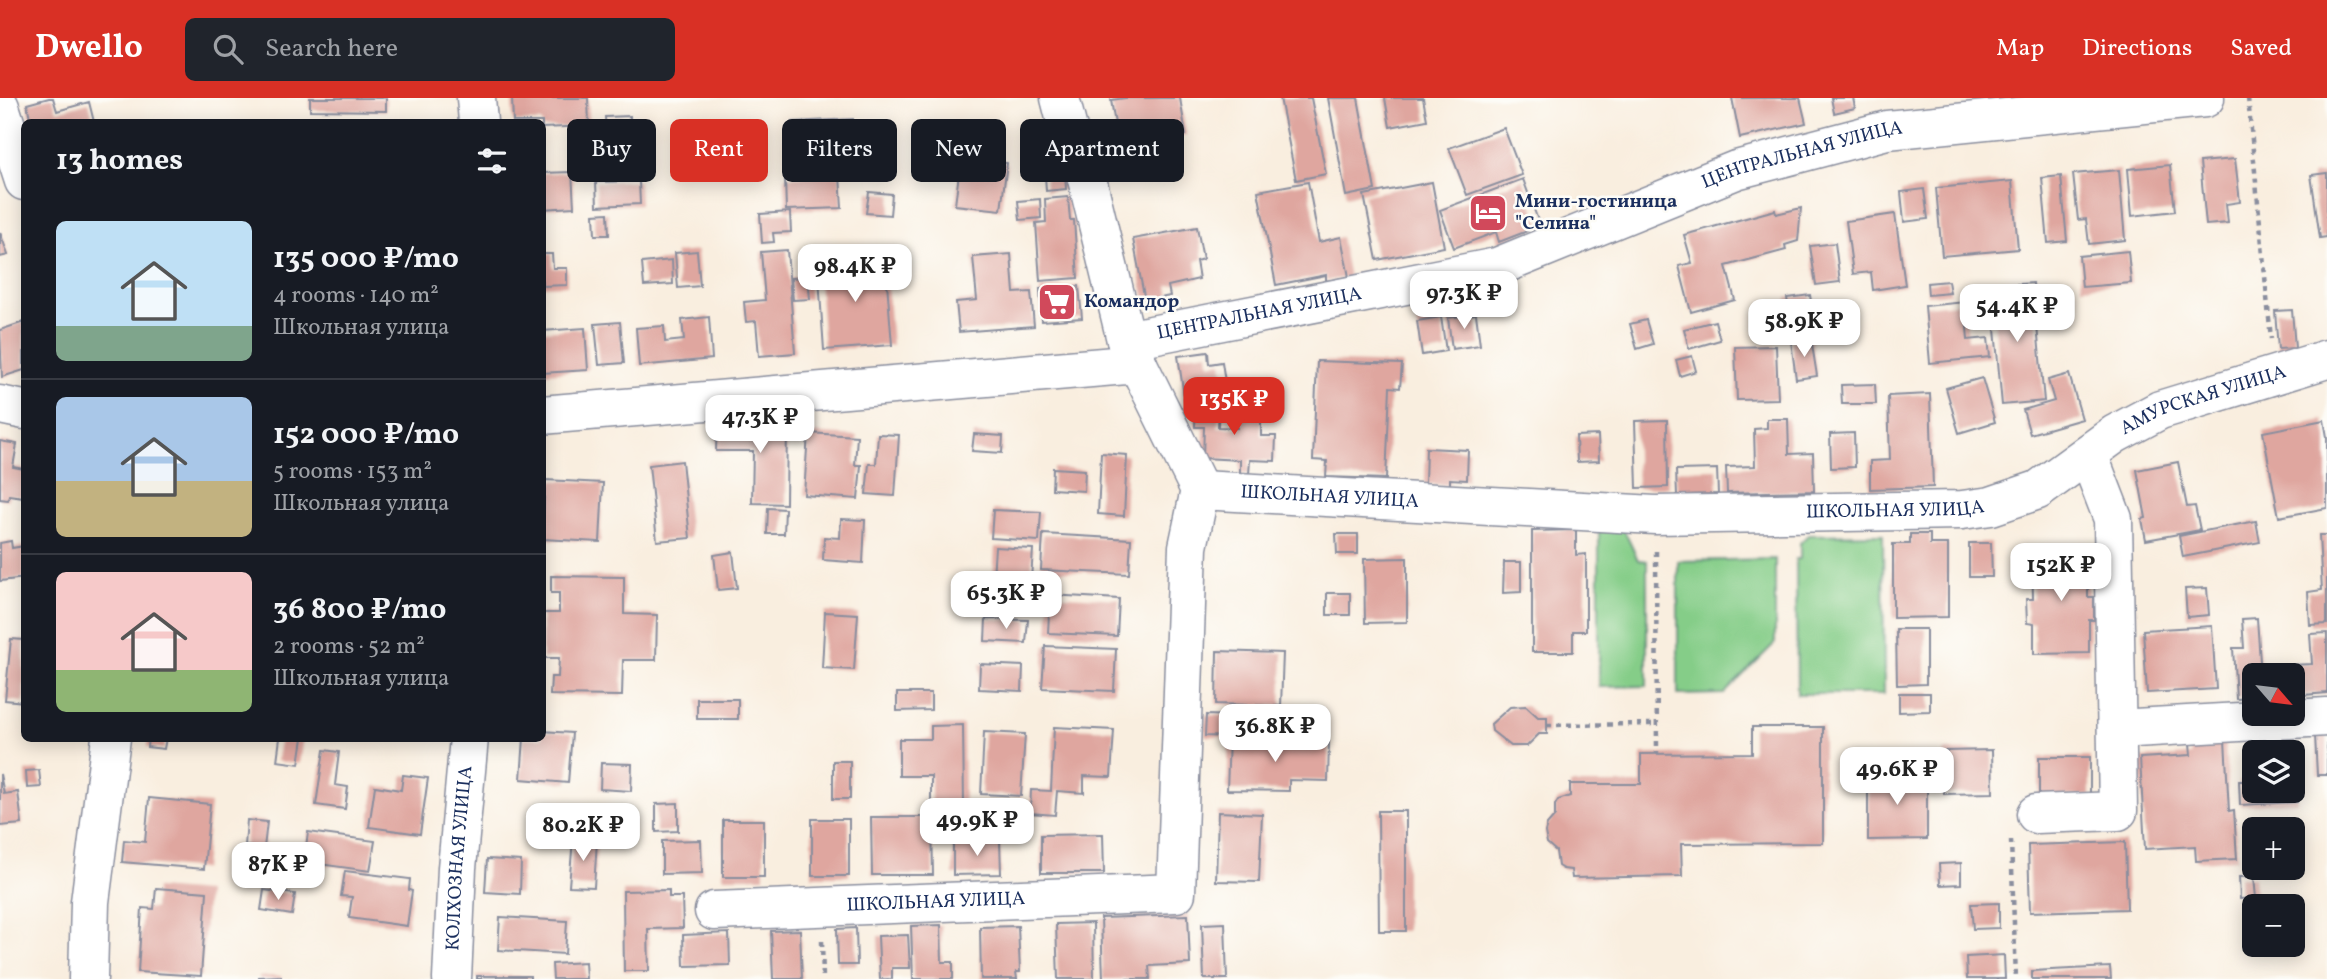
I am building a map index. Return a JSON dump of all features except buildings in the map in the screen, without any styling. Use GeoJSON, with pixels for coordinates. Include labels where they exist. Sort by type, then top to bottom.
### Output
{"type":"FeatureCollection","features":[{"type":"Feature","properties":{"kind":"street"},"geometry":{"type":"LineString","coordinates":[[476,98],[478,119]]}},
{"type":"Feature","properties":{"kind":"street"},"geometry":{"type":"LineString","coordinates":[[1060,98],[1069,133],[1080,150],[1132,352],[1200,490]]}},
{"type":"Feature","properties":{"kind":"street","name":"ЦЕНТРАЛЬНАЯ УЛИЦА"},"geometry":{"type":"LineString","coordinates":[[546,415],[1132,352],[1497,267],[1736,170],[1887,130],[2205,98]]}},
{"type":"Feature","properties":{"kind":"street"},"geometry":{"type":"LineString","coordinates":[[0,107],[21,172]]}},
{"type":"Feature","properties":{"kind":"street","name":"АМУРСКАЯ УЛИЦА"},"geometry":{"type":"LineString","coordinates":[[2088,454],[2115,433],[2160,410],[2327,359]]}},
{"type":"Feature","properties":{"kind":"street"},"geometry":{"type":"LineString","coordinates":[[0,405],[21,409]]}},
{"type":"Feature","properties":{"kind":"street"},"geometry":{"type":"LineString","coordinates":[[2036,814],[2118,811],[2112,519],[2088,454]]}},
{"type":"Feature","properties":{"kind":"street","name":"ШКОЛЬНАЯ УЛИЦА"},"geometry":{"type":"LineString","coordinates":[[714,911],[1175,893],[1188,547],[1200,490],[1655,515],[1972,509],[2014,500],[2038,490],[2088,454]]}},
{"type":"Feature","properties":{"kind":"street"},"geometry":{"type":"LineString","coordinates":[[2117,729],[2327,717]]}},
{"type":"Feature","properties":{"kind":"street"},"geometry":{"type":"LineString","coordinates":[[88,979],[90,902],[110,742]]}},
{"type":"Feature","properties":{"kind":"street","name":"КОЛХОЗНАЯ УЛИЦА"},"geometry":{"type":"LineString","coordinates":[[452,979],[457,868],[469,742]]}},
{"type":"Feature","properties":{"kind":"path"},"geometry":{"type":"LineString","coordinates":[[2248,98],[2274,375]]}},
{"type":"Feature","properties":{"kind":"path"},"geometry":{"type":"LineString","coordinates":[[1655,515],[1657,753]]}},
{"type":"Feature","properties":{"kind":"path"},"geometry":{"type":"LineString","coordinates":[[1547,725],[1657,724]]}},
{"type":"Feature","properties":{"kind":"path"},"geometry":{"type":"LineString","coordinates":[[2011,847],[2016,979]]}},
{"type":"Feature","properties":{"kind":"path"},"geometry":{"type":"LineString","coordinates":[[822,941],[823,979]]}},
{"type":"Feature","properties":{"kind":"green space"},"geometry":{"type":"Polygon","coordinates":[[[1599,530],[1624,530],[1638,560],[1647,561],[1647,686],[1599,687],[1599,530]]]}},
{"type":"Feature","properties":{"kind":"green space"},"geometry":{"type":"Polygon","coordinates":[[[1883,534],[1884,694],[1797,694],[1796,559],[1800,559],[1800,543],[1808,535],[1883,534]]]}},
{"type":"Feature","properties":{"kind":"green space"},"geometry":{"type":"Polygon","coordinates":[[[1775,559],[1775,643],[1724,694],[1678,695],[1678,561],[1775,559]]]}},
{"type":"Feature","properties":{"kind":"place","name":"Мини-гостиница \"Селина\""},"geometry":{"type":"Point","coordinates":[1488,213]}},
{"type":"Feature","properties":{"kind":"place","name":"Командор"},"geometry":{"type":"Point","coordinates":[1057,302]}}]}
